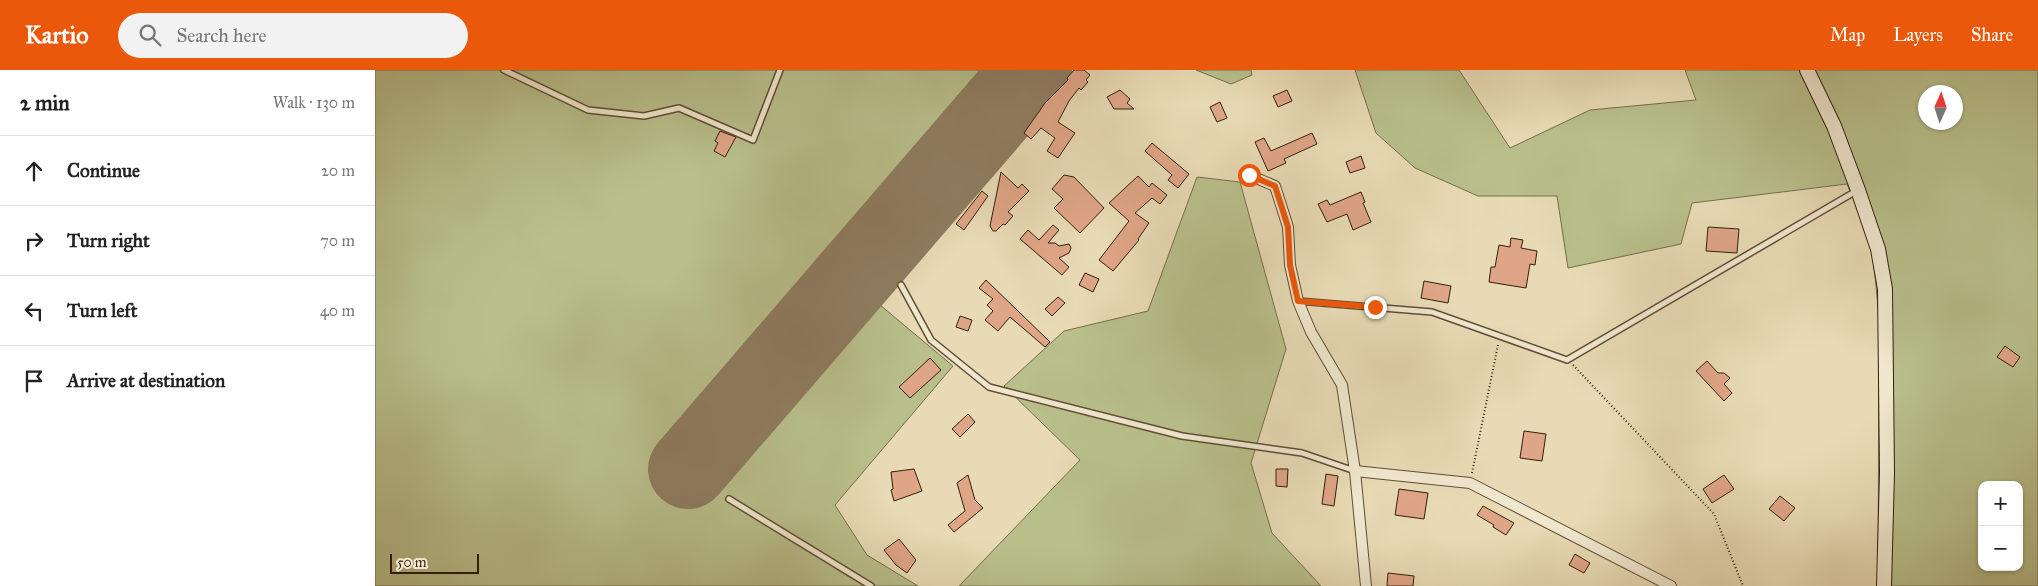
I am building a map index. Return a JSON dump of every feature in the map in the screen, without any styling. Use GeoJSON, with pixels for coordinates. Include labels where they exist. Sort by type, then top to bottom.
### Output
{"type":"FeatureCollection","features":[{"type":"Feature","properties":{"kind":"street"},"geometry":{"type":"LineString","coordinates":[[1807,70],[1834,126],[1858,190],[1878,249],[1885,289],[1887,473],[1884,586]]}},
{"type":"Feature","properties":{"kind":"street"},"geometry":{"type":"LineString","coordinates":[[1249,175],[1275,186],[1288,227],[1290,265],[1298,301],[1311,332],[1342,385],[1355,471],[1365,586]]}},
{"type":"Feature","properties":{"kind":"street"},"geometry":{"type":"LineString","coordinates":[[1355,471],[1470,483],[1671,586]]}},
{"type":"Feature","properties":{"kind":"lane"},"geometry":{"type":"LineString","coordinates":[[504,70],[588,110],[644,116],[679,108],[753,140],[780,70]]}},
{"type":"Feature","properties":{"kind":"lane"},"geometry":{"type":"LineString","coordinates":[[1298,301],[1432,312],[1567,360],[1858,190]]}},
{"type":"Feature","properties":{"kind":"lane"},"geometry":{"type":"LineString","coordinates":[[901,285],[931,340],[989,387],[1183,436],[1302,453],[1355,471]]}},
{"type":"Feature","properties":{"kind":"lane"},"geometry":{"type":"LineString","coordinates":[[729,499],[871,586]]}},
{"type":"Feature","properties":{"kind":"path"},"geometry":{"type":"LineString","coordinates":[[1470,483],[1499,337]]}},
{"type":"Feature","properties":{"kind":"path"},"geometry":{"type":"LineString","coordinates":[[1567,360],[1714,514],[1743,586]]}},
{"type":"Feature","properties":{"kind":"green space"},"geometry":{"type":"Polygon","coordinates":[[[375,70],[1072,70],[874,300],[953,366],[835,505],[867,555],[918,586],[375,586],[375,70]]]}},
{"type":"Feature","properties":{"kind":"green space"},"geometry":{"type":"Polygon","coordinates":[[[1196,70],[1251,70],[1252,75],[1231,84],[1196,70]]]}},
{"type":"Feature","properties":{"kind":"green space"},"geometry":{"type":"Polygon","coordinates":[[[1355,70],[1459,70],[1510,148],[1590,110],[1696,100],[1685,70],[2038,70],[2038,586],[1878,586],[1879,318],[1872,244],[1847,184],[1692,203],[1681,244],[1568,268],[1557,196],[1478,196],[1415,168],[1376,133],[1355,70]]]}},
{"type":"Feature","properties":{"kind":"green space"},"geometry":{"type":"Polygon","coordinates":[[[1197,177],[1240,182],[1286,349],[1251,463],[1272,533],[1321,586],[959,586],[1080,460],[1004,386],[1064,331],[1148,311],[1197,177]]]}},
{"type":"Feature","properties":{"kind":"building"},"geometry":{"type":"Polygon","coordinates":[[[1074,70],[1084,70],[1090,75],[1086,80],[1088,82],[1081,90],[1079,88],[1069,101],[1058,122],[1075,133],[1058,158],[1047,151],[1055,138],[1041,128],[1031,139],[1024,133],[1045,103],[1068,80],[1067,78],[1074,70]]]}},
{"type":"Feature","properties":{"kind":"building"},"geometry":{"type":"Polygon","coordinates":[[[1120,90],[1130,99],[1127,103],[1134,109],[1114,109],[1107,97],[1120,90]]]}},
{"type":"Feature","properties":{"kind":"building"},"geometry":{"type":"Polygon","coordinates":[[[1287,90],[1292,101],[1278,107],[1273,96],[1287,90]]]}},
{"type":"Feature","properties":{"kind":"building"},"geometry":{"type":"Polygon","coordinates":[[[1220,102],[1227,118],[1217,122],[1210,107],[1220,102]]]}},
{"type":"Feature","properties":{"kind":"building"},"geometry":{"type":"Polygon","coordinates":[[[720,131],[736,137],[725,157],[714,151],[718,143],[715,141],[720,131]]]}},
{"type":"Feature","properties":{"kind":"building"},"geometry":{"type":"Polygon","coordinates":[[[1312,133],[1317,144],[1284,159],[1286,163],[1268,171],[1255,142],[1264,138],[1271,151],[1312,133]]]}},
{"type":"Feature","properties":{"kind":"building"},"geometry":{"type":"Polygon","coordinates":[[[1152,143],[1189,174],[1178,188],[1168,180],[1172,175],[1145,151],[1152,143]]]}},
{"type":"Feature","properties":{"kind":"building"},"geometry":{"type":"Polygon","coordinates":[[[1361,156],[1365,168],[1350,173],[1346,162],[1361,156]]]}},
{"type":"Feature","properties":{"kind":"building"},"geometry":{"type":"Polygon","coordinates":[[[1001,172],[1018,188],[1022,184],[1029,191],[1008,212],[1013,216],[1005,225],[1003,224],[996,231],[993,231],[990,226],[1001,172]]]}},
{"type":"Feature","properties":{"kind":"building"},"geometry":{"type":"Polygon","coordinates":[[[1064,175],[1074,177],[1104,208],[1080,233],[1054,208],[1063,199],[1052,189],[1064,175]]]}},
{"type":"Feature","properties":{"kind":"building"},"geometry":{"type":"Polygon","coordinates":[[[1138,176],[1149,187],[1152,183],[1167,195],[1160,204],[1152,198],[1135,213],[1149,223],[1139,240],[1113,271],[1099,260],[1129,221],[1109,203],[1138,176]]]}},
{"type":"Feature","properties":{"kind":"building"},"geometry":{"type":"Polygon","coordinates":[[[982,191],[988,196],[964,230],[956,224],[982,191]]]}},
{"type":"Feature","properties":{"kind":"building"},"geometry":{"type":"Polygon","coordinates":[[[1361,192],[1365,202],[1363,203],[1371,222],[1353,230],[1347,214],[1327,222],[1318,204],[1327,200],[1330,205],[1361,192]]]}},
{"type":"Feature","properties":{"kind":"building"},"geometry":{"type":"Polygon","coordinates":[[[1053,225],[1059,230],[1048,243],[1055,243],[1059,246],[1069,244],[1071,248],[1069,253],[1059,258],[1069,267],[1062,275],[1020,239],[1028,230],[1039,240],[1053,225]]]}},
{"type":"Feature","properties":{"kind":"building"},"geometry":{"type":"Polygon","coordinates":[[[1708,227],[1739,229],[1737,253],[1706,251],[1708,227]]]}},
{"type":"Feature","properties":{"kind":"building"},"geometry":{"type":"Polygon","coordinates":[[[1511,238],[1523,240],[1521,248],[1537,251],[1535,265],[1530,264],[1526,288],[1489,282],[1491,267],[1495,267],[1499,245],[1510,247],[1511,238]]]}},
{"type":"Feature","properties":{"kind":"building"},"geometry":{"type":"Polygon","coordinates":[[[1085,273],[1099,279],[1093,292],[1079,285],[1085,273]]]}},
{"type":"Feature","properties":{"kind":"building"},"geometry":{"type":"Polygon","coordinates":[[[986,280],[1050,342],[1045,347],[1010,317],[998,331],[985,320],[993,311],[987,305],[993,299],[979,288],[986,280]]]}},
{"type":"Feature","properties":{"kind":"building"},"geometry":{"type":"Polygon","coordinates":[[[1424,281],[1451,286],[1448,303],[1421,298],[1424,281]]]}},
{"type":"Feature","properties":{"kind":"building"},"geometry":{"type":"Polygon","coordinates":[[[1058,297],[1065,303],[1052,316],[1045,309],[1058,297]]]}},
{"type":"Feature","properties":{"kind":"building"},"geometry":{"type":"Polygon","coordinates":[[[960,316],[972,320],[968,331],[956,327],[960,316]]]}},
{"type":"Feature","properties":{"kind":"building"},"geometry":{"type":"Polygon","coordinates":[[[2005,346],[2020,357],[2013,367],[1997,357],[2005,346]]]}},
{"type":"Feature","properties":{"kind":"building"},"geometry":{"type":"Polygon","coordinates":[[[930,358],[941,370],[910,398],[899,387],[930,358]]]}},
{"type":"Feature","properties":{"kind":"building"},"geometry":{"type":"Polygon","coordinates":[[[1707,361],[1718,373],[1724,373],[1730,378],[1724,384],[1732,393],[1724,401],[1696,371],[1707,361]]]}},
{"type":"Feature","properties":{"kind":"building"},"geometry":{"type":"Polygon","coordinates":[[[968,414],[975,422],[960,437],[952,429],[968,414]]]}},
{"type":"Feature","properties":{"kind":"building"},"geometry":{"type":"Polygon","coordinates":[[[1524,431],[1546,434],[1542,461],[1520,458],[1524,431]]]}},
{"type":"Feature","properties":{"kind":"building"},"geometry":{"type":"Polygon","coordinates":[[[914,469],[922,491],[894,501],[891,490],[893,489],[891,472],[914,469]]]}},
{"type":"Feature","properties":{"kind":"building"},"geometry":{"type":"Polygon","coordinates":[[[1276,469],[1288,469],[1287,487],[1276,486],[1276,469]]]}},
{"type":"Feature","properties":{"kind":"building"},"geometry":{"type":"Polygon","coordinates":[[[1326,474],[1338,476],[1334,506],[1322,504],[1326,474]]]}},
{"type":"Feature","properties":{"kind":"building"},"geometry":{"type":"Polygon","coordinates":[[[968,475],[975,500],[983,508],[954,532],[948,525],[965,511],[957,483],[968,475]]]}},
{"type":"Feature","properties":{"kind":"building"},"geometry":{"type":"Polygon","coordinates":[[[1724,475],[1734,489],[1712,503],[1703,489],[1724,475]]]}},
{"type":"Feature","properties":{"kind":"building"},"geometry":{"type":"Polygon","coordinates":[[[1399,489],[1428,493],[1424,519],[1395,515],[1399,489]]]}},
{"type":"Feature","properties":{"kind":"building"},"geometry":{"type":"Polygon","coordinates":[[[1780,496],[1795,508],[1784,521],[1769,509],[1780,496]]]}},
{"type":"Feature","properties":{"kind":"building"},"geometry":{"type":"Polygon","coordinates":[[[1483,506],[1514,523],[1506,535],[1477,515],[1483,506]]]}},
{"type":"Feature","properties":{"kind":"building"},"geometry":{"type":"Polygon","coordinates":[[[899,539],[916,560],[907,573],[896,565],[884,550],[899,539]]]}},
{"type":"Feature","properties":{"kind":"building"},"geometry":{"type":"Polygon","coordinates":[[[1575,554],[1590,563],[1584,573],[1569,565],[1575,554]]]}},
{"type":"Feature","properties":{"kind":"building"},"geometry":{"type":"Polygon","coordinates":[[[1388,573],[1414,576],[1413,586],[1387,586],[1388,573]]]}},
{"type":"Feature","properties":{"kind":"runway"},"geometry":{"type":"LineString","coordinates":[[688,469],[1032,70]]}},
{"type":"Feature","properties":{"kind":"route"},"geometry":{"type":"LineString","coordinates":[[1249,175],[1275,186],[1288,227],[1290,265],[1298,301],[1375,307]]}}]}
